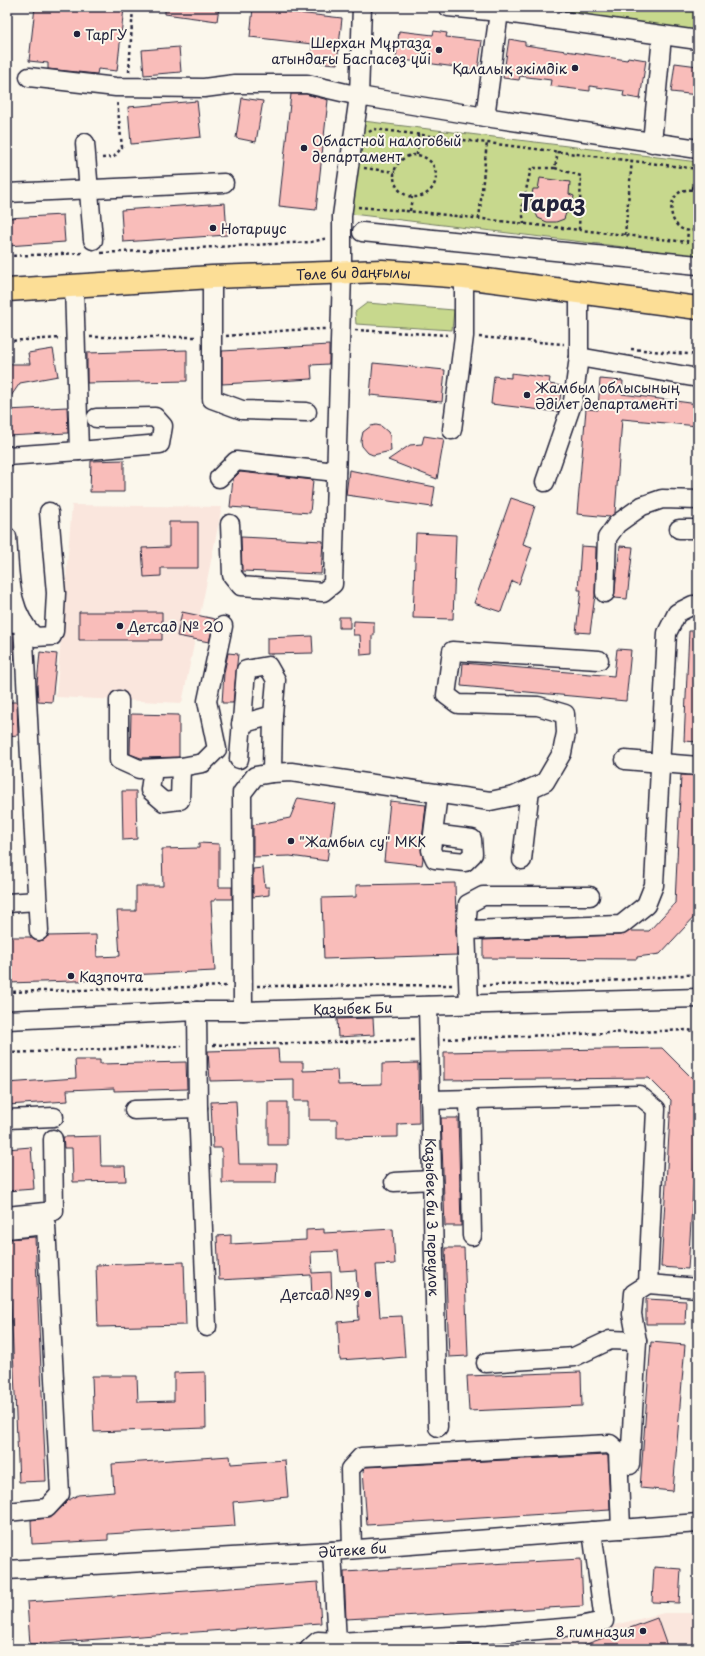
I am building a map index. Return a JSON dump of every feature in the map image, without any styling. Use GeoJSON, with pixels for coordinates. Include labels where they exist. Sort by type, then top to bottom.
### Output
{"type":"FeatureCollection","features":[{"type":"Feature","properties":{"kind":"main road","name":"Төле би даңғылы"},"geometry":{"type":"LineString","coordinates":[[7,290],[212,277],[382,271],[464,277],[698,308]]}},
{"type":"Feature","properties":{"kind":"street"},"geometry":{"type":"LineString","coordinates":[[230,524],[232,575],[242,586],[323,592],[333,584],[342,273],[342,216],[359,96],[362,7]]}},
{"type":"Feature","properties":{"kind":"street"},"geometry":{"type":"LineString","coordinates":[[448,7],[499,12],[698,40]]}},
{"type":"Feature","properties":{"kind":"street"},"geometry":{"type":"LineString","coordinates":[[485,118],[499,12]]}},
{"type":"Feature","properties":{"kind":"street"},"geometry":{"type":"LineString","coordinates":[[652,143],[662,36]]}},
{"type":"Feature","properties":{"kind":"street"},"geometry":{"type":"LineString","coordinates":[[29,77],[122,86],[204,88],[235,84],[307,84],[359,96],[485,118],[698,149]]}},
{"type":"Feature","properties":{"kind":"street"},"geometry":{"type":"LineString","coordinates":[[86,151],[92,249]]}},
{"type":"Feature","properties":{"kind":"street"},"geometry":{"type":"LineString","coordinates":[[7,193],[224,183]]}},
{"type":"Feature","properties":{"kind":"street"},"geometry":{"type":"LineString","coordinates":[[362,232],[698,265]]}},
{"type":"Feature","properties":{"kind":"street"},"geometry":{"type":"LineString","coordinates":[[212,277],[212,400],[242,410],[307,412]]}},
{"type":"Feature","properties":{"kind":"street"},"geometry":{"type":"LineString","coordinates":[[452,430],[464,336],[464,277]]}},
{"type":"Feature","properties":{"kind":"street"},"geometry":{"type":"LineString","coordinates":[[74,286],[79,451]]}},
{"type":"Feature","properties":{"kind":"street"},"geometry":{"type":"LineString","coordinates":[[545,482],[573,401],[579,357],[579,292]]}},
{"type":"Feature","properties":{"kind":"street"},"geometry":{"type":"LineString","coordinates":[[579,357],[698,378]]}},
{"type":"Feature","properties":{"kind":"street"},"geometry":{"type":"LineString","coordinates":[[7,456],[160,444],[163,426],[155,417],[96,418]]}},
{"type":"Feature","properties":{"kind":"street"},"geometry":{"type":"LineString","coordinates":[[219,478],[236,461],[336,472]]}},
{"type":"Feature","properties":{"kind":"street"},"geometry":{"type":"LineString","coordinates":[[605,593],[607,538],[618,524],[642,506],[662,499],[698,500]]}},
{"type":"Feature","properties":{"kind":"street"},"geometry":{"type":"LineString","coordinates":[[15,622],[36,637],[52,636],[54,631],[56,592],[49,512]]}},
{"type":"Feature","properties":{"kind":"street"},"geometry":{"type":"LineString","coordinates":[[679,528],[698,529]]}},
{"type":"Feature","properties":{"kind":"street"},"geometry":{"type":"LineString","coordinates":[[7,536],[39,930]]}},
{"type":"Feature","properties":{"kind":"street"},"geometry":{"type":"LineString","coordinates":[[466,930],[621,925],[646,906],[654,885],[667,633],[677,613],[693,605],[698,605]]}},
{"type":"Feature","properties":{"kind":"street"},"geometry":{"type":"LineString","coordinates":[[217,749],[207,701],[223,626]]}},
{"type":"Feature","properties":{"kind":"street"},"geometry":{"type":"LineString","coordinates":[[243,1011],[242,793],[264,775],[291,772],[490,802],[514,796],[545,782],[562,753],[566,733],[565,714],[538,706],[458,704],[446,695],[452,651],[599,660]]}},
{"type":"Feature","properties":{"kind":"street"},"geometry":{"type":"LineString","coordinates":[[239,759],[246,670],[268,666],[276,680],[273,715],[264,775]]}},
{"type":"Feature","properties":{"kind":"street"},"geometry":{"type":"LineString","coordinates":[[119,700],[120,760],[139,769],[181,767],[203,763],[217,749]]}},
{"type":"Feature","properties":{"kind":"street"},"geometry":{"type":"LineString","coordinates":[[241,724],[273,715]]}},
{"type":"Feature","properties":{"kind":"street"},"geometry":{"type":"LineString","coordinates":[[217,749],[239,759],[264,775]]}},
{"type":"Feature","properties":{"kind":"street"},"geometry":{"type":"LineString","coordinates":[[625,760],[698,766]]}},
{"type":"Feature","properties":{"kind":"street"},"geometry":{"type":"LineString","coordinates":[[153,769],[150,790],[164,802],[180,800],[181,767]]}},
{"type":"Feature","properties":{"kind":"street"},"geometry":{"type":"LineString","coordinates":[[522,860],[530,789]]}},
{"type":"Feature","properties":{"kind":"street"},"geometry":{"type":"LineString","coordinates":[[433,834],[438,794]]}},
{"type":"Feature","properties":{"kind":"street"},"geometry":{"type":"LineString","coordinates":[[469,1004],[466,930],[468,904],[483,896],[590,896]]}},
{"type":"Feature","properties":{"kind":"street"},"geometry":{"type":"LineString","coordinates":[[7,903],[37,901]]}},
{"type":"Feature","properties":{"kind":"street","name":"Қазыбек Би"},"geometry":{"type":"LineString","coordinates":[[7,1020],[197,1011],[698,998]]}},
{"type":"Feature","properties":{"kind":"street","name":"Казыбек би 3 переулок"},"geometry":{"type":"LineString","coordinates":[[428,1006],[438,1427]]}},
{"type":"Feature","properties":{"kind":"street"},"geometry":{"type":"LineString","coordinates":[[197,1011],[198,1108],[207,1327]]}},
{"type":"Feature","properties":{"kind":"street"},"geometry":{"type":"LineString","coordinates":[[430,1100],[639,1095],[656,1109],[648,1284]]}},
{"type":"Feature","properties":{"kind":"street"},"geometry":{"type":"LineString","coordinates":[[469,1099],[472,1236]]}},
{"type":"Feature","properties":{"kind":"street"},"geometry":{"type":"LineString","coordinates":[[134,1110],[198,1108]]}},
{"type":"Feature","properties":{"kind":"street"},"geometry":{"type":"LineString","coordinates":[[7,1119],[54,1117]]}},
{"type":"Feature","properties":{"kind":"street"},"geometry":{"type":"LineString","coordinates":[[7,1216],[54,1211],[53,1139]]}},
{"type":"Feature","properties":{"kind":"street"},"geometry":{"type":"LineString","coordinates":[[394,1182],[432,1180]]}},
{"type":"Feature","properties":{"kind":"street"},"geometry":{"type":"LineString","coordinates":[[7,1229],[46,1225],[60,1494],[47,1508],[7,1512]]}},
{"type":"Feature","properties":{"kind":"street"},"geometry":{"type":"LineString","coordinates":[[630,1465],[637,1341],[632,1314],[634,1293],[648,1284],[698,1288]]}},
{"type":"Feature","properties":{"kind":"street"},"geometry":{"type":"LineString","coordinates":[[486,1363],[574,1357],[610,1340],[637,1341]]}},
{"type":"Feature","properties":{"kind":"street"},"geometry":{"type":"LineString","coordinates":[[352,1549],[350,1469],[361,1457],[610,1444],[618,1451],[621,1529]]}},
{"type":"Feature","properties":{"kind":"street","name":"Әйтеке би"},"geometry":{"type":"LineString","coordinates":[[7,1570],[332,1551],[698,1523]]}},
{"type":"Feature","properties":{"kind":"street"},"geometry":{"type":"LineString","coordinates":[[309,1649],[318,1641],[341,1646],[576,1628],[604,1621],[592,1531]]}},
{"type":"Feature","properties":{"kind":"street"},"geometry":{"type":"LineString","coordinates":[[332,1551],[341,1646]]}},
{"type":"Feature","properties":{"kind":"path"},"geometry":{"type":"LineString","coordinates":[[86,151],[114,157],[122,147],[122,86],[133,7]]}},
{"type":"Feature","properties":{"kind":"path"},"geometry":{"type":"LineString","coordinates":[[676,7],[698,10]]}},
{"type":"Feature","properties":{"kind":"path"},"geometry":{"type":"LineString","coordinates":[[367,132],[374,129],[697,169],[693,189]]}},
{"type":"Feature","properties":{"kind":"path"},"geometry":{"type":"LineString","coordinates":[[417,156],[418,134]]}},
{"type":"Feature","properties":{"kind":"path"},"geometry":{"type":"LineString","coordinates":[[479,219],[487,142]]}},
{"type":"Feature","properties":{"kind":"path"},"geometry":{"type":"LineString","coordinates":[[555,168],[558,151]]}},
{"type":"Feature","properties":{"kind":"path"},"geometry":{"type":"LineString","coordinates":[[417,156],[427,159],[432,164],[435,170],[435,184],[431,190],[419,196],[412,197],[400,191],[396,185],[395,172],[401,160],[407,157],[417,156]]}},
{"type":"Feature","properties":{"kind":"path"},"geometry":{"type":"LineString","coordinates":[[625,235],[632,160]]}},
{"type":"Feature","properties":{"kind":"path"},"geometry":{"type":"LineString","coordinates":[[363,161],[362,168],[395,172]]}},
{"type":"Feature","properties":{"kind":"path"},"geometry":{"type":"LineString","coordinates":[[524,224],[522,208],[531,168],[555,168],[580,176],[579,230]]}},
{"type":"Feature","properties":{"kind":"path"},"geometry":{"type":"LineString","coordinates":[[698,191],[693,189],[680,193],[675,197],[671,204],[670,211],[672,218],[681,228],[688,230],[698,229]]}},
{"type":"Feature","properties":{"kind":"path"},"geometry":{"type":"LineString","coordinates":[[410,212],[412,197]]}},
{"type":"Feature","properties":{"kind":"path"},"geometry":{"type":"LineString","coordinates":[[7,256],[92,249],[311,242],[330,237],[356,207],[687,242],[688,230]]}},
{"type":"Feature","properties":{"kind":"path"},"geometry":{"type":"LineString","coordinates":[[481,985],[568,984],[698,974]]}},
{"type":"Feature","properties":{"kind":"path"},"geometry":{"type":"LineString","coordinates":[[252,986],[457,985]]}},
{"type":"Feature","properties":{"kind":"path"},"geometry":{"type":"LineString","coordinates":[[7,992],[236,986]]}},
{"type":"Feature","properties":{"kind":"path"},"geometry":{"type":"LineString","coordinates":[[7,1053],[680,1030],[698,1032]]}},
{"type":"Feature","properties":{"kind":"shaded area"},"geometry":{"type":"Polygon","coordinates":[[[72,505],[222,507],[182,703],[56,697],[72,505]]]}},
{"type":"Feature","properties":{"kind":"shaded area","name":"8 гимназия"},"geometry":{"type":"Polygon","coordinates":[[[664,1613],[698,1613],[698,1649],[514,1649],[664,1613]]]}},
{"type":"Feature","properties":{"kind":"green space"},"geometry":{"type":"Polygon","coordinates":[[[424,7],[698,7],[698,42],[424,7]]]}},
{"type":"Feature","properties":{"kind":"green space"},"geometry":{"type":"Polygon","coordinates":[[[363,121],[698,162],[698,256],[352,214],[363,121]]]}},
{"type":"Feature","properties":{"kind":"green space"},"geometry":{"type":"Polygon","coordinates":[[[367,303],[454,310],[452,330],[356,324],[355,312],[367,303]]]}},
{"type":"Feature","properties":{"kind":"building","name":"ТарГУ"},"geometry":{"type":"Polygon","coordinates":[[[35,7],[124,8],[117,71],[98,69],[97,74],[48,69],[48,63],[29,61],[35,7]]]}},
{"type":"Feature","properties":{"kind":"building"},"geometry":{"type":"Polygon","coordinates":[[[165,7],[219,7],[217,21],[165,14],[165,7]]]}},
{"type":"Feature","properties":{"kind":"building"},"geometry":{"type":"Polygon","coordinates":[[[253,8],[342,18],[337,64],[311,62],[312,44],[250,37],[253,8]]]}},
{"type":"Feature","properties":{"kind":"building","name":"Шерхан Мұртаза атындағы Баспасөз үйі"},"geometry":{"type":"Polygon","coordinates":[[[399,31],[433,35],[434,31],[447,33],[446,37],[482,41],[478,70],[396,59],[399,31]]]}},
{"type":"Feature","properties":{"kind":"building","name":"Қалалық әкімдік"},"geometry":{"type":"Polygon","coordinates":[[[509,39],[525,42],[525,45],[627,60],[628,57],[646,60],[640,99],[623,96],[624,91],[590,86],[590,91],[550,86],[551,80],[520,76],[519,80],[503,78],[509,39]]]}},
{"type":"Feature","properties":{"kind":"building"},"geometry":{"type":"Polygon","coordinates":[[[179,47],[181,72],[144,75],[142,50],[179,47]]]}},
{"type":"Feature","properties":{"kind":"building"},"geometry":{"type":"Polygon","coordinates":[[[675,63],[698,66],[698,95],[671,92],[675,63]]]}},
{"type":"Feature","properties":{"kind":"building","name":"Областной налоговый департамент"},"geometry":{"type":"Polygon","coordinates":[[[291,94],[306,94],[328,100],[316,210],[279,206],[291,94]]]}},
{"type":"Feature","properties":{"kind":"building"},"geometry":{"type":"Polygon","coordinates":[[[242,98],[263,101],[256,142],[236,138],[242,98]]]}},
{"type":"Feature","properties":{"kind":"building"},"geometry":{"type":"Polygon","coordinates":[[[197,101],[201,137],[131,144],[128,107],[197,101]]]}},
{"type":"Feature","properties":{"kind":"building"},"geometry":{"type":"Polygon","coordinates":[[[540,178],[570,182],[569,194],[574,196],[571,212],[566,213],[564,219],[556,222],[547,222],[538,218],[535,211],[530,208],[533,189],[538,189],[540,178]]]}},
{"type":"Feature","properties":{"kind":"building"},"geometry":{"type":"Polygon","coordinates":[[[225,203],[227,235],[123,242],[121,210],[225,203]]]}},
{"type":"Feature","properties":{"kind":"building"},"geometry":{"type":"Polygon","coordinates":[[[63,215],[65,242],[7,246],[7,218],[63,215]]]}},
{"type":"Feature","properties":{"kind":"building"},"geometry":{"type":"Polygon","coordinates":[[[329,345],[329,364],[311,365],[312,379],[222,384],[222,351],[329,345]]]}},
{"type":"Feature","properties":{"kind":"building"},"geometry":{"type":"Polygon","coordinates":[[[53,349],[58,376],[20,383],[7,402],[7,364],[30,364],[28,353],[53,349]]]}},
{"type":"Feature","properties":{"kind":"building"},"geometry":{"type":"Polygon","coordinates":[[[187,350],[187,381],[87,383],[87,353],[187,350]]]}},
{"type":"Feature","properties":{"kind":"building"},"geometry":{"type":"Polygon","coordinates":[[[373,363],[445,370],[442,402],[370,395],[373,363]]]}},
{"type":"Feature","properties":{"kind":"building","name":"Жамбыл облысының Әділет департаменті"},"geometry":{"type":"Polygon","coordinates":[[[511,373],[550,378],[549,384],[562,386],[558,412],[491,404],[494,376],[511,378],[511,373]]]}},
{"type":"Feature","properties":{"kind":"building"},"geometry":{"type":"Polygon","coordinates":[[[600,379],[623,381],[622,394],[698,404],[698,426],[622,419],[615,513],[610,517],[577,514],[586,409],[598,410],[600,379]]]}},
{"type":"Feature","properties":{"kind":"building"},"geometry":{"type":"Polygon","coordinates":[[[67,407],[68,433],[7,436],[7,410],[67,407]]]}},
{"type":"Feature","properties":{"kind":"building"},"geometry":{"type":"Polygon","coordinates":[[[371,426],[381,426],[388,432],[390,436],[391,451],[373,455],[368,453],[362,446],[361,441],[363,432],[371,426]]]}},
{"type":"Feature","properties":{"kind":"building"},"geometry":{"type":"Polygon","coordinates":[[[424,436],[444,439],[437,479],[388,460],[410,445],[422,444],[424,436]]]}},
{"type":"Feature","properties":{"kind":"building"},"geometry":{"type":"Polygon","coordinates":[[[124,460],[124,492],[90,492],[91,461],[124,460]]]}},
{"type":"Feature","properties":{"kind":"building"},"geometry":{"type":"Polygon","coordinates":[[[349,470],[435,487],[432,507],[346,495],[349,470]]]}},
{"type":"Feature","properties":{"kind":"building"},"geometry":{"type":"Polygon","coordinates":[[[240,472],[313,480],[310,513],[230,507],[233,479],[240,472]]]}},
{"type":"Feature","properties":{"kind":"building"},"geometry":{"type":"Polygon","coordinates":[[[511,498],[535,506],[523,544],[532,547],[519,584],[512,581],[501,612],[474,603],[511,498]]]}},
{"type":"Feature","properties":{"kind":"building"},"geometry":{"type":"Polygon","coordinates":[[[169,522],[198,522],[198,568],[161,568],[161,576],[144,577],[142,548],[169,547],[169,522]]]}},
{"type":"Feature","properties":{"kind":"building"},"geometry":{"type":"Polygon","coordinates":[[[416,533],[456,535],[453,619],[413,618],[416,533]]]}},
{"type":"Feature","properties":{"kind":"building"},"geometry":{"type":"Polygon","coordinates":[[[241,537],[323,541],[321,574],[242,571],[241,537]]]}},
{"type":"Feature","properties":{"kind":"building"},"geometry":{"type":"Polygon","coordinates":[[[581,546],[596,547],[595,595],[590,633],[576,632],[581,590],[578,590],[581,546]]]}},
{"type":"Feature","properties":{"kind":"building"},"geometry":{"type":"Polygon","coordinates":[[[620,546],[633,547],[627,599],[614,598],[620,546]]]}},
{"type":"Feature","properties":{"kind":"building","name":"Детсад № 20"},"geometry":{"type":"Polygon","coordinates":[[[79,612],[162,612],[162,640],[79,640],[79,612]]]}},
{"type":"Feature","properties":{"kind":"building"},"geometry":{"type":"Polygon","coordinates":[[[182,612],[215,619],[209,642],[177,636],[182,612]]]}},
{"type":"Feature","properties":{"kind":"building"},"geometry":{"type":"Polygon","coordinates":[[[339,617],[350,617],[350,628],[339,628],[339,617]]]}},
{"type":"Feature","properties":{"kind":"building"},"geometry":{"type":"Polygon","coordinates":[[[354,621],[374,622],[372,654],[361,655],[360,635],[353,635],[354,621]]]}},
{"type":"Feature","properties":{"kind":"building"},"geometry":{"type":"Polygon","coordinates":[[[689,631],[698,631],[698,742],[684,741],[689,631]]]}},
{"type":"Feature","properties":{"kind":"building"},"geometry":{"type":"Polygon","coordinates":[[[7,633],[13,633],[14,660],[7,660],[7,633]]]}},
{"type":"Feature","properties":{"kind":"building"},"geometry":{"type":"Polygon","coordinates":[[[312,636],[313,653],[267,654],[267,638],[312,636]]]}},
{"type":"Feature","properties":{"kind":"building"},"geometry":{"type":"Polygon","coordinates":[[[617,649],[631,650],[626,701],[461,686],[463,663],[614,676],[617,649]]]}},
{"type":"Feature","properties":{"kind":"building"},"geometry":{"type":"Polygon","coordinates":[[[40,652],[57,654],[52,702],[38,701],[37,684],[40,652]]]}},
{"type":"Feature","properties":{"kind":"building"},"geometry":{"type":"Polygon","coordinates":[[[228,653],[238,654],[233,703],[222,703],[224,673],[228,653]]]}},
{"type":"Feature","properties":{"kind":"building"},"geometry":{"type":"Polygon","coordinates":[[[7,702],[17,702],[18,735],[7,736],[7,702]]]}},
{"type":"Feature","properties":{"kind":"building"},"geometry":{"type":"Polygon","coordinates":[[[131,714],[179,715],[179,757],[141,758],[130,754],[131,714]]]}},
{"type":"Feature","properties":{"kind":"building"},"geometry":{"type":"Polygon","coordinates":[[[681,775],[698,776],[697,914],[660,954],[637,957],[637,959],[483,958],[483,940],[621,935],[630,931],[649,931],[675,903],[681,775]]]}},
{"type":"Feature","properties":{"kind":"building"},"geometry":{"type":"Polygon","coordinates":[[[122,791],[136,791],[137,839],[123,840],[122,791]]]}},
{"type":"Feature","properties":{"kind":"building","name":"\"Жамбыл су\" МКК"},"geometry":{"type":"Polygon","coordinates":[[[298,798],[335,804],[327,861],[290,856],[253,857],[253,825],[290,818],[298,798]]]}},
{"type":"Feature","properties":{"kind":"building"},"geometry":{"type":"Polygon","coordinates":[[[390,801],[426,805],[421,849],[423,858],[422,865],[384,861],[390,801]]]}},
{"type":"Feature","properties":{"kind":"building"},"geometry":{"type":"Polygon","coordinates":[[[199,843],[219,844],[219,887],[232,887],[232,899],[215,899],[215,901],[211,901],[215,971],[107,976],[107,980],[7,983],[7,937],[30,937],[39,941],[44,940],[48,936],[96,935],[97,957],[120,956],[117,911],[136,911],[136,886],[163,886],[162,849],[199,848],[199,843]]]}},
{"type":"Feature","properties":{"kind":"building"},"geometry":{"type":"Polygon","coordinates":[[[263,868],[265,887],[269,887],[269,895],[253,897],[253,869],[263,868]]]}},
{"type":"Feature","properties":{"kind":"building"},"geometry":{"type":"Polygon","coordinates":[[[455,883],[457,955],[324,959],[322,898],[356,897],[356,885],[455,883]]]}},
{"type":"Feature","properties":{"kind":"building"},"geometry":{"type":"Polygon","coordinates":[[[373,1018],[374,1035],[338,1037],[337,1019],[373,1018]]]}},
{"type":"Feature","properties":{"kind":"building"},"geometry":{"type":"Polygon","coordinates":[[[662,1048],[698,1084],[698,1114],[688,1269],[661,1267],[671,1100],[649,1078],[444,1080],[444,1052],[662,1048]]]}},
{"type":"Feature","properties":{"kind":"building"},"geometry":{"type":"Polygon","coordinates":[[[278,1049],[279,1062],[303,1062],[303,1071],[337,1070],[338,1085],[382,1084],[382,1064],[418,1063],[419,1123],[398,1124],[398,1137],[337,1138],[337,1120],[309,1120],[309,1101],[294,1101],[294,1079],[210,1081],[208,1051],[278,1049]]]}},
{"type":"Feature","properties":{"kind":"building"},"geometry":{"type":"Polygon","coordinates":[[[75,1060],[100,1060],[100,1064],[186,1062],[187,1089],[114,1091],[114,1088],[67,1090],[68,1101],[7,1105],[7,1083],[76,1078],[75,1060]]]}},
{"type":"Feature","properties":{"kind":"building"},"geometry":{"type":"Polygon","coordinates":[[[236,1101],[239,1164],[277,1164],[276,1183],[222,1183],[222,1148],[213,1148],[211,1102],[236,1101]]]}},
{"type":"Feature","properties":{"kind":"building"},"geometry":{"type":"Polygon","coordinates":[[[268,1102],[287,1102],[287,1145],[268,1145],[268,1102]]]}},
{"type":"Feature","properties":{"kind":"building"},"geometry":{"type":"Polygon","coordinates":[[[441,1118],[458,1118],[461,1226],[445,1226],[441,1118]]]}},
{"type":"Feature","properties":{"kind":"building"},"geometry":{"type":"Polygon","coordinates":[[[100,1136],[101,1166],[125,1166],[126,1181],[73,1182],[72,1148],[64,1148],[63,1137],[100,1136]]]}},
{"type":"Feature","properties":{"kind":"building"},"geometry":{"type":"Polygon","coordinates":[[[31,1147],[34,1189],[7,1191],[7,1149],[31,1147]]]}},
{"type":"Feature","properties":{"kind":"building"},"geometry":{"type":"Polygon","coordinates":[[[324,1229],[324,1233],[393,1229],[395,1264],[376,1265],[380,1317],[402,1316],[405,1357],[340,1360],[338,1322],[359,1320],[356,1270],[340,1271],[338,1251],[311,1252],[312,1273],[331,1272],[332,1297],[312,1299],[311,1275],[219,1280],[217,1236],[231,1235],[231,1244],[306,1240],[306,1230],[324,1229]]]}},
{"type":"Feature","properties":{"kind":"building"},"geometry":{"type":"Polygon","coordinates":[[[35,1237],[46,1481],[19,1482],[8,1239],[35,1237]]]}},
{"type":"Feature","properties":{"kind":"building"},"geometry":{"type":"Polygon","coordinates":[[[445,1248],[464,1248],[468,1356],[449,1357],[445,1248]]]}},
{"type":"Feature","properties":{"kind":"building"},"geometry":{"type":"Polygon","coordinates":[[[184,1262],[186,1325],[98,1327],[96,1265],[184,1262]]]}},
{"type":"Feature","properties":{"kind":"building"},"geometry":{"type":"Polygon","coordinates":[[[646,1299],[686,1301],[685,1324],[646,1324],[646,1299]]]}},
{"type":"Feature","properties":{"kind":"building"},"geometry":{"type":"Polygon","coordinates":[[[651,1342],[685,1345],[673,1491],[640,1488],[651,1342]]]}},
{"type":"Feature","properties":{"kind":"building"},"geometry":{"type":"Polygon","coordinates":[[[205,1372],[206,1428],[94,1432],[92,1376],[137,1376],[138,1402],[174,1401],[174,1373],[205,1372]]]}},
{"type":"Feature","properties":{"kind":"building"},"geometry":{"type":"Polygon","coordinates":[[[581,1372],[582,1406],[469,1411],[467,1376],[581,1372]]]}},
{"type":"Feature","properties":{"kind":"building"},"geometry":{"type":"Polygon","coordinates":[[[230,1456],[231,1464],[285,1460],[288,1497],[233,1502],[235,1526],[108,1534],[108,1540],[32,1544],[31,1520],[48,1518],[54,1515],[69,1500],[78,1495],[114,1492],[112,1464],[230,1456]]]}},
{"type":"Feature","properties":{"kind":"building"},"geometry":{"type":"Polygon","coordinates":[[[608,1456],[610,1510],[367,1525],[363,1470],[366,1467],[608,1456]]]}},
{"type":"Feature","properties":{"kind":"building"},"geometry":{"type":"Polygon","coordinates":[[[581,1559],[583,1606],[346,1619],[344,1572],[581,1559]]]}},
{"type":"Feature","properties":{"kind":"building"},"geometry":{"type":"Polygon","coordinates":[[[654,1567],[681,1569],[679,1603],[652,1602],[654,1567]]]}},
{"type":"Feature","properties":{"kind":"building"},"geometry":{"type":"Polygon","coordinates":[[[318,1582],[321,1623],[30,1644],[27,1602],[318,1582]]]}},
{"type":"Feature","properties":{"kind":"building"},"geometry":{"type":"Polygon","coordinates":[[[657,1618],[668,1649],[576,1649],[576,1648],[657,1618]]]}},
{"type":"Feature","properties":{"kind":"place","name":"ТарГУ"},"geometry":{"type":"Point","coordinates":[77,34]}},
{"type":"Feature","properties":{"kind":"place","name":"Шерхан Мұртаза атындағы Баспасөз үйі"},"geometry":{"type":"Point","coordinates":[439,50]}},
{"type":"Feature","properties":{"kind":"place","name":"Қалалық әкімдік"},"geometry":{"type":"Point","coordinates":[575,68]}},
{"type":"Feature","properties":{"kind":"place","name":"Областной налоговый департамент"},"geometry":{"type":"Point","coordinates":[304,148]}},
{"type":"Feature","properties":{"kind":"place","name":"Нотариус"},"geometry":{"type":"Point","coordinates":[213,228]}},
{"type":"Feature","properties":{"kind":"place","name":"Жамбыл облысының Әділет департаменті"},"geometry":{"type":"Point","coordinates":[527,395]}},
{"type":"Feature","properties":{"kind":"place","name":"Детсад № 20"},"geometry":{"type":"Point","coordinates":[120,626]}},
{"type":"Feature","properties":{"kind":"place","name":"\"Жамбыл су\" МКК"},"geometry":{"type":"Point","coordinates":[291,841]}},
{"type":"Feature","properties":{"kind":"place","name":"Казпочта"},"geometry":{"type":"Point","coordinates":[71,976]}},
{"type":"Feature","properties":{"kind":"place","name":"Детсад №9"},"geometry":{"type":"Point","coordinates":[368,1294]}},
{"type":"Feature","properties":{"kind":"place","name":"8 гимназия"},"geometry":{"type":"Point","coordinates":[643,1631]}},
{"type":"Feature","properties":{"kind":"district","name":"Тараз"},"geometry":{"type":"Point","coordinates":[552,201]}}]}
